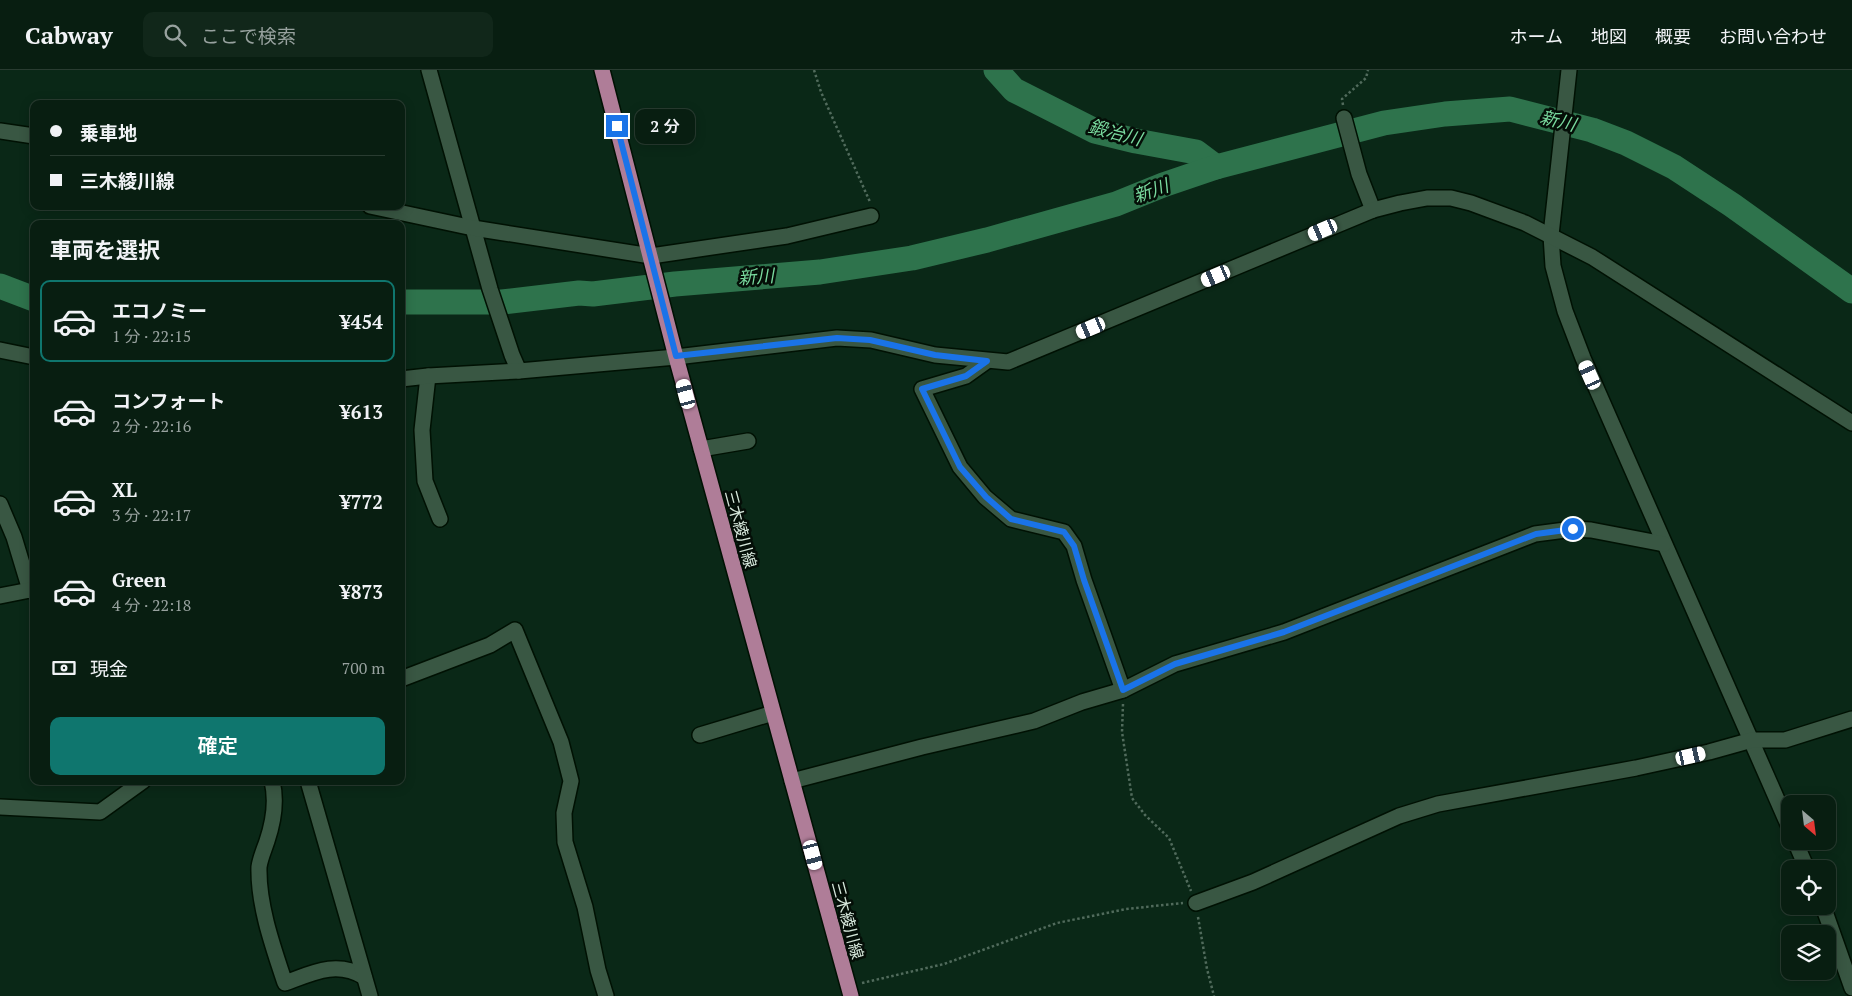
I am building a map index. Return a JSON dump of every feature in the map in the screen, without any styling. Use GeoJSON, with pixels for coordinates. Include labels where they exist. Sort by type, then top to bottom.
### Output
{"type":"FeatureCollection","features":[{"type":"Feature","properties":{"kind":"main road","name":"三木綾川線"},"geometry":{"type":"LineString","coordinates":[[602,70],[670,336],[849,991]]}},
{"type":"Feature","properties":{"kind":"street"},"geometry":{"type":"LineString","coordinates":[[429,70],[490,289],[519,372]]}},
{"type":"Feature","properties":{"kind":"street"},"geometry":{"type":"LineString","coordinates":[[1569,77],[1550,235],[1553,266],[1565,311],[1583,358],[1781,808]]}},
{"type":"Feature","properties":{"kind":"street"},"geometry":{"type":"LineString","coordinates":[[1344,118],[1359,174],[1373,210]]}},
{"type":"Feature","properties":{"kind":"street"},"geometry":{"type":"LineString","coordinates":[[0,131],[30,135]]}},
{"type":"Feature","properties":{"kind":"street"},"geometry":{"type":"LineString","coordinates":[[405,379],[519,372],[837,338],[870,340],[935,355],[1008,362],[1373,210],[1427,198],[1451,198],[1471,203],[1525,223],[1592,257],[1852,423]]}},
{"type":"Feature","properties":{"kind":"street"},"geometry":{"type":"LineString","coordinates":[[389,210],[652,263],[787,236],[871,216]]}},
{"type":"Feature","properties":{"kind":"street"},"geometry":{"type":"LineString","coordinates":[[0,350],[30,355]]}},
{"type":"Feature","properties":{"kind":"street"},"geometry":{"type":"LineString","coordinates":[[987,361],[966,376],[922,389],[960,467],[986,497],[1011,519],[1064,532],[1074,546],[1123,690]]}},
{"type":"Feature","properties":{"kind":"street"},"geometry":{"type":"LineString","coordinates":[[428,376],[422,430],[426,482],[440,519]]}},
{"type":"Feature","properties":{"kind":"street"},"geometry":{"type":"LineString","coordinates":[[701,449],[748,441]]}},
{"type":"Feature","properties":{"kind":"street"},"geometry":{"type":"LineString","coordinates":[[0,504],[14,537],[30,585]]}},
{"type":"Feature","properties":{"kind":"street"},"geometry":{"type":"LineString","coordinates":[[792,781],[922,747],[1034,721],[1082,702],[1123,690],[1175,664],[1284,632],[1536,534],[1573,529],[1591,530],[1664,544]]}},
{"type":"Feature","properties":{"kind":"street"},"geometry":{"type":"LineString","coordinates":[[0,596],[30,591]]}},
{"type":"Feature","properties":{"kind":"street"},"geometry":{"type":"LineString","coordinates":[[405,677],[490,645],[514,630],[561,742],[571,781],[564,813],[565,842],[585,907],[598,970],[606,996]]}},
{"type":"Feature","properties":{"kind":"street"},"geometry":{"type":"LineString","coordinates":[[700,735],[773,714]]}},
{"type":"Feature","properties":{"kind":"street"},"geometry":{"type":"LineString","coordinates":[[1196,903],[1253,882],[1399,816],[1438,804],[1636,768],[1709,752],[1752,740],[1785,740],[1852,718]]}},
{"type":"Feature","properties":{"kind":"street"},"geometry":{"type":"LineString","coordinates":[[0,807],[100,812],[137,785]]}},
{"type":"Feature","properties":{"kind":"street"},"geometry":{"type":"LineString","coordinates":[[273,785],[273,824],[260,864],[260,886],[272,942],[285,983],[314,973],[340,968],[354,970],[364,976]]}},
{"type":"Feature","properties":{"kind":"street"},"geometry":{"type":"LineString","coordinates":[[309,785],[370,996]]}},
{"type":"Feature","properties":{"kind":"street"},"geometry":{"type":"LineString","coordinates":[[1826,915],[1852,988]]}},
{"type":"Feature","properties":{"kind":"path"},"geometry":{"type":"LineString","coordinates":[[814,70],[821,92],[871,205],[871,216]]}},
{"type":"Feature","properties":{"kind":"path"},"geometry":{"type":"LineString","coordinates":[[1344,118],[1342,99],[1366,78],[1368,70]]}},
{"type":"Feature","properties":{"kind":"path"},"geometry":{"type":"LineString","coordinates":[[1123,690],[1122,732],[1132,798],[1144,815],[1169,838],[1196,903],[1207,969],[1214,996]]}},
{"type":"Feature","properties":{"kind":"path"},"geometry":{"type":"LineString","coordinates":[[849,991],[944,964],[1057,923],[1133,908],[1196,903]]}},
{"type":"Feature","properties":{"kind":"waterway","name":"鍛冶川"},"geometry":{"type":"LineString","coordinates":[[996,70],[1014,90],[1095,131],[1196,152],[1216,167]]}},
{"type":"Feature","properties":{"kind":"waterway","name":"新川"},"geometry":{"type":"LineString","coordinates":[[405,302],[502,302],[579,293],[593,294],[675,284],[820,272],[912,258],[987,240],[1116,204],[1163,185],[1216,167],[1384,123],[1445,114],[1510,109],[1592,130],[1626,143],[1674,167],[1732,205],[1852,291]]}},
{"type":"Feature","properties":{"kind":"waterway","name":"新川"},"geometry":{"type":"LineString","coordinates":[[0,286],[30,297]]}},
{"type":"Feature","properties":{"kind":"route"},"geometry":{"type":"LineString","coordinates":[[617,126],[676,356],[837,338],[870,340],[935,355],[987,361],[966,376],[922,389],[960,467],[986,497],[1011,519],[1064,532],[1074,546],[1123,690],[1175,664],[1284,632],[1536,534],[1573,529]]}}]}
